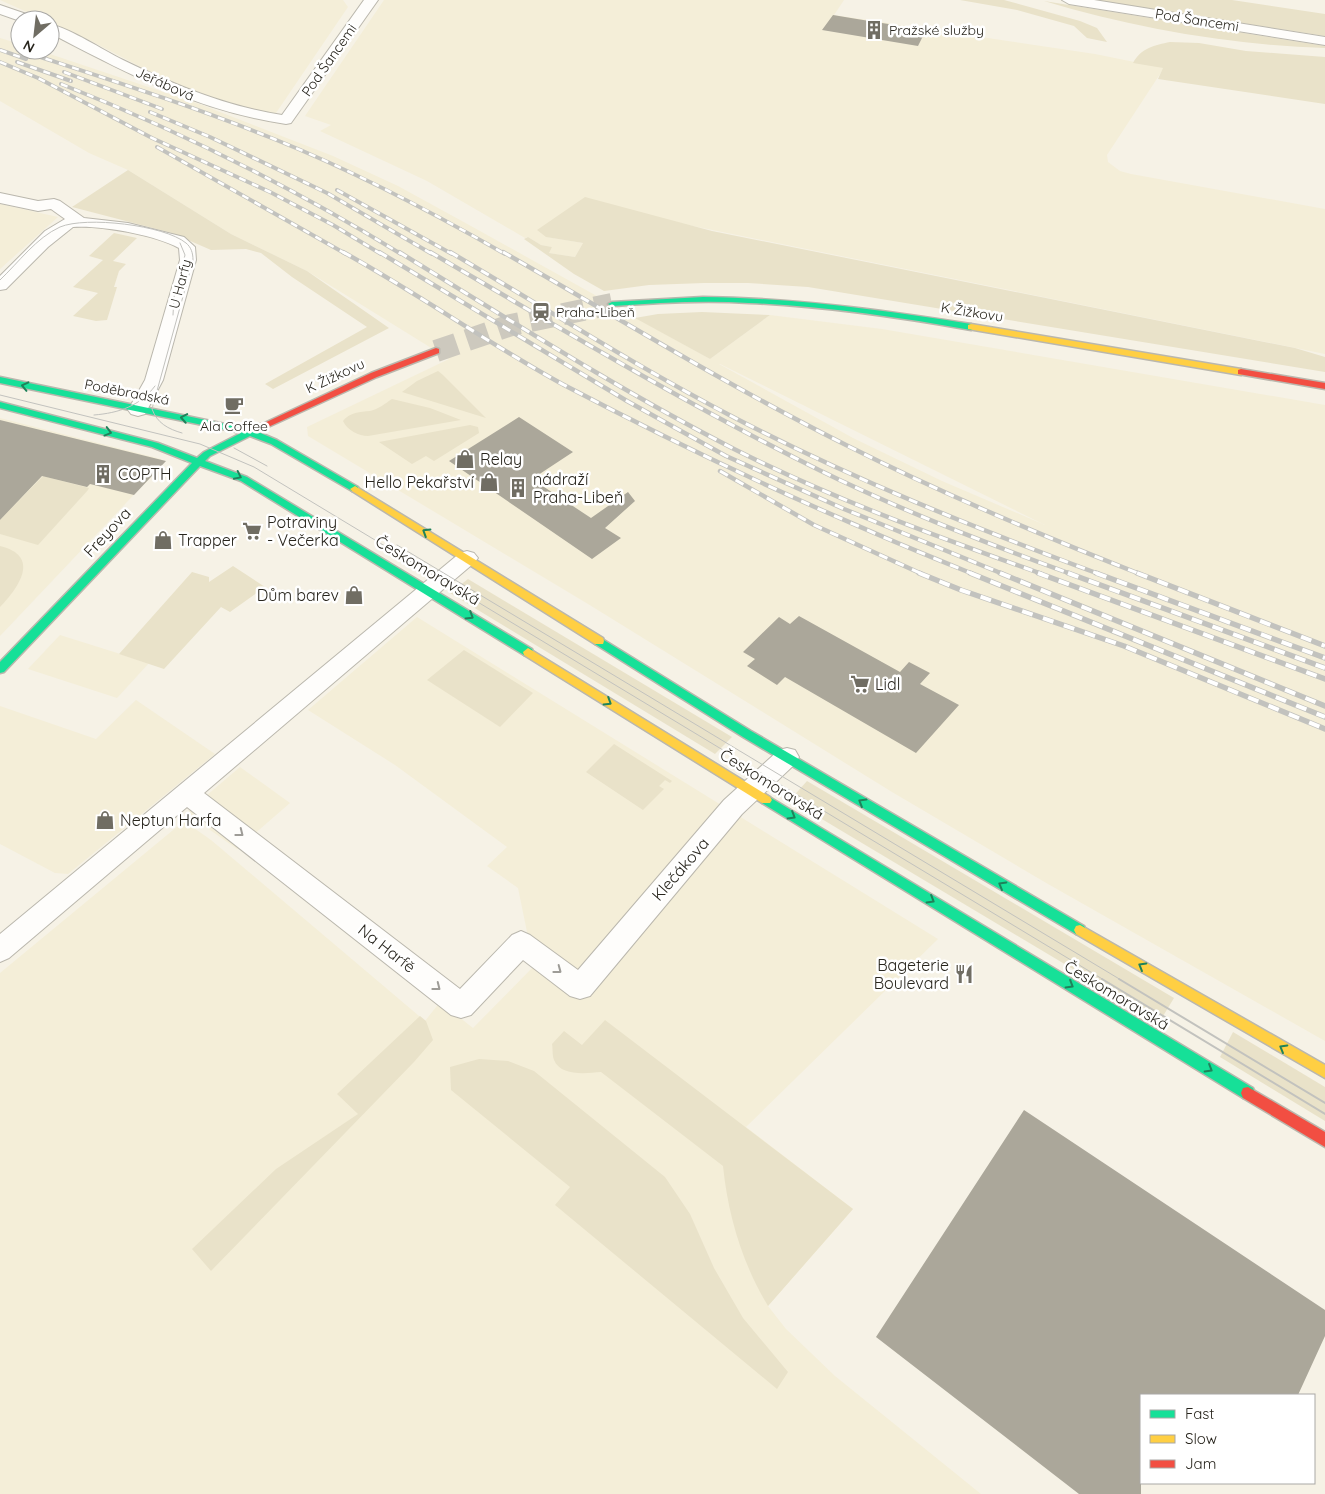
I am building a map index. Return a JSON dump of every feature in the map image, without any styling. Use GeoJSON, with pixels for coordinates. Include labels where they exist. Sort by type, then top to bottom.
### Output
{"type":"FeatureCollection","features":[{"type":"Feature","properties":{"kind":"main road","name":"K Žižkovu"},"geometry":{"type":"LineString","coordinates":[[612,304],[694,299],[784,300],[886,313],[1325,386]]}},
{"type":"Feature","properties":{"kind":"main road","name":"K Žižkovu"},"geometry":{"type":"LineString","coordinates":[[249,432],[374,375],[436,352]]}},
{"type":"Feature","properties":{"kind":"main road","name":"Poděbradská"},"geometry":{"type":"LineString","coordinates":[[0,380],[249,432]]}},
{"type":"Feature","properties":{"kind":"main road"},"geometry":{"type":"LineString","coordinates":[[0,405],[154,444],[200,460]]}},
{"type":"Feature","properties":{"kind":"main road","name":"Freyova"},"geometry":{"type":"LineString","coordinates":[[0,669],[200,460],[218,447],[249,432]]}},
{"type":"Feature","properties":{"kind":"main road","name":"Českomoravská"},"geometry":{"type":"LineString","coordinates":[[249,432],[274,442],[318,467],[787,757],[1325,1072]]}},
{"type":"Feature","properties":{"kind":"main road","name":"Českomoravská"},"geometry":{"type":"LineString","coordinates":[[200,460],[244,479],[429,590],[750,790],[1325,1140]]}},
{"type":"Feature","properties":{"kind":"street","name":"Pod Šancemi"},"geometry":{"type":"LineString","coordinates":[[286,120],[371,0]]}},
{"type":"Feature","properties":{"kind":"street","name":"Pod Šancemi"},"geometry":{"type":"LineString","coordinates":[[1069,0],[1325,41]]}},
{"type":"Feature","properties":{"kind":"street","name":"Jeřábová"},"geometry":{"type":"LineString","coordinates":[[60,33],[175,91],[257,117],[286,120]]}},
{"type":"Feature","properties":{"kind":"street"},"geometry":{"type":"LineString","coordinates":[[0,198],[38,206],[54,204],[72,223],[16,267],[0,285]]}},
{"type":"Feature","properties":{"kind":"street","name":"U Harfy"},"geometry":{"type":"LineString","coordinates":[[72,223],[93,222],[172,238],[184,244],[188,250],[188,260],[154,380],[143,396],[138,410]]}},
{"type":"Feature","properties":{"kind":"street"},"geometry":{"type":"LineString","coordinates":[[0,950],[468,558]]}},
{"type":"Feature","properties":{"kind":"street","name":"Klečákova"},"geometry":{"type":"LineString","coordinates":[[580,987],[733,807],[787,757]]}},
{"type":"Feature","properties":{"kind":"street","name":"Na Harfě"},"geometry":{"type":"LineString","coordinates":[[187,792],[461,1006],[521,943],[580,987]]}},
{"type":"Feature","properties":{"kind":"shaded area"},"geometry":{"type":"Polygon","coordinates":[[[0,0],[343,0],[348,7],[276,113],[272,114],[259,113],[181,88],[60,27],[60,10],[22,10],[0,0]]]}},
{"type":"Feature","properties":{"kind":"shaded area"},"geometry":{"type":"Polygon","coordinates":[[[384,0],[844,0],[834,15],[1095,54],[1164,68],[1107,155],[1108,162],[1120,171],[1131,174],[1325,209],[1325,354],[688,225],[547,237],[583,243],[575,257],[548,253],[552,247],[541,245],[528,237],[525,238],[427,181],[320,131],[331,125],[305,116],[384,0]]]}},
{"type":"Feature","properties":{"kind":"shaded area"},"geometry":{"type":"Polygon","coordinates":[[[960,0],[1004,0],[1080,21],[1097,28],[1107,42],[1087,38],[1074,26],[1017,10],[960,0]]]}},
{"type":"Feature","properties":{"kind":"shaded area"},"geometry":{"type":"Polygon","coordinates":[[[1095,0],[1232,0],[1325,14],[1325,36],[1095,0]]]}},
{"type":"Feature","properties":{"kind":"shaded area"},"geometry":{"type":"Polygon","coordinates":[[[1044,1],[1325,46],[1325,48],[1254,43],[1183,34],[1078,11],[1044,1]]]}},
{"type":"Feature","properties":{"kind":"shaded area"},"geometry":{"type":"Polygon","coordinates":[[[0,38],[10,41],[10,60],[60,60],[60,57],[202,105],[333,156],[398,186],[710,359],[770,315],[882,329],[1325,405],[1325,1041],[1048,884],[892,792],[588,604],[308,436],[307,427],[449,359],[307,271],[231,234],[128,170],[89,153],[0,101],[0,38]],[[719,364],[853,438],[942,481],[1045,525],[719,364]]]}},
{"type":"Feature","properties":{"kind":"shaded area"},"geometry":{"type":"Polygon","coordinates":[[[1170,42],[1199,43],[1246,51],[1325,57],[1325,104],[1158,79],[1163,68],[1133,63],[1144,51],[1170,42]]]}},
{"type":"Feature","properties":{"kind":"shaded area"},"geometry":{"type":"Polygon","coordinates":[[[128,170],[231,234],[307,271],[389,328],[273,389],[265,384],[367,327],[292,277],[261,253],[246,249],[211,250],[172,233],[72,207],[128,170]]]}},
{"type":"Feature","properties":{"kind":"shaded area"},"geometry":{"type":"Polygon","coordinates":[[[585,197],[712,231],[1295,348],[1325,357],[1325,372],[808,287],[748,283],[704,283],[649,285],[604,291],[574,274],[524,239],[528,237],[541,245],[552,247],[549,253],[575,257],[583,243],[546,237],[537,230],[585,197]]]}},
{"type":"Feature","properties":{"kind":"shaded area"},"geometry":{"type":"Polygon","coordinates":[[[0,204],[58,217],[0,269],[0,204]]]}},
{"type":"Feature","properties":{"kind":"shaded area"},"geometry":{"type":"Polygon","coordinates":[[[114,233],[137,238],[113,261],[126,264],[119,271],[114,287],[117,287],[107,320],[96,321],[73,316],[98,293],[73,287],[103,260],[89,256],[114,233]]]}},
{"type":"Feature","properties":{"kind":"shaded area"},"geometry":{"type":"Polygon","coordinates":[[[702,312],[770,315],[710,359],[635,318],[658,314],[702,312]]]}},
{"type":"Feature","properties":{"kind":"shaded area"},"geometry":{"type":"Polygon","coordinates":[[[438,371],[486,418],[402,392],[417,381],[438,371]]]}},
{"type":"Feature","properties":{"kind":"shaded area"},"geometry":{"type":"Polygon","coordinates":[[[392,399],[430,408],[461,420],[368,436],[354,432],[343,421],[352,414],[376,409],[392,399]]]}},
{"type":"Feature","properties":{"kind":"shaded area"},"geometry":{"type":"Polygon","coordinates":[[[0,418],[161,459],[162,465],[0,636],[0,418]]]}},
{"type":"Feature","properties":{"kind":"shaded area"},"geometry":{"type":"Polygon","coordinates":[[[470,425],[478,427],[479,433],[434,461],[426,456],[412,464],[379,442],[470,425]]]}},
{"type":"Feature","properties":{"kind":"shaded area"},"geometry":{"type":"Polygon","coordinates":[[[43,476],[89,488],[38,545],[0,534],[0,520],[43,476]]]}},
{"type":"Feature","properties":{"kind":"shaded area"},"geometry":{"type":"Polygon","coordinates":[[[0,546],[13,551],[20,557],[23,564],[19,582],[0,607],[0,546]]]}},
{"type":"Feature","properties":{"kind":"shaded area"},"geometry":{"type":"Polygon","coordinates":[[[233,566],[265,587],[230,612],[221,607],[164,669],[119,654],[192,572],[209,577],[209,582],[233,566]]]}},
{"type":"Feature","properties":{"kind":"shaded area"},"geometry":{"type":"Polygon","coordinates":[[[468,579],[732,737],[715,754],[450,593],[468,579]]]}},
{"type":"Feature","properties":{"kind":"shaded area"},"geometry":{"type":"Polygon","coordinates":[[[417,617],[938,939],[746,1127],[853,1209],[768,1306],[786,1329],[835,1376],[981,1494],[0,1494],[0,973],[184,821],[211,840],[425,1021],[440,1002],[473,1028],[534,966],[518,888],[487,866],[507,847],[395,765],[308,710],[417,617]]]}},
{"type":"Feature","properties":{"kind":"shaded area"},"geometry":{"type":"Polygon","coordinates":[[[60,635],[149,663],[117,698],[28,669],[60,635]]]}},
{"type":"Feature","properties":{"kind":"shaded area"},"geometry":{"type":"Polygon","coordinates":[[[464,650],[533,693],[500,727],[427,680],[464,650]]]}},
{"type":"Feature","properties":{"kind":"shaded area"},"geometry":{"type":"Polygon","coordinates":[[[136,700],[215,754],[68,874],[55,873],[0,844],[0,706],[96,739],[136,700]]]}},
{"type":"Feature","properties":{"kind":"shaded area"},"geometry":{"type":"Polygon","coordinates":[[[614,744],[672,781],[670,783],[665,780],[659,786],[664,789],[643,810],[586,772],[614,744]]]}},
{"type":"Feature","properties":{"kind":"shaded area"},"geometry":{"type":"Polygon","coordinates":[[[240,767],[290,803],[237,849],[186,813],[240,767]]]}},
{"type":"Feature","properties":{"kind":"shaded area"},"geometry":{"type":"Polygon","coordinates":[[[807,781],[1174,998],[1160,1021],[790,800],[807,781]]]}},
{"type":"Feature","properties":{"kind":"shaded area"},"geometry":{"type":"Polygon","coordinates":[[[420,1016],[426,1021],[433,1040],[414,1062],[211,1271],[192,1249],[276,1169],[358,1114],[337,1094],[420,1016]]]}},
{"type":"Feature","properties":{"kind":"shaded area"},"geometry":{"type":"Polygon","coordinates":[[[605,1020],[853,1209],[768,1306],[751,1273],[738,1238],[728,1202],[723,1166],[601,1072],[568,1072],[557,1065],[554,1060],[552,1044],[564,1031],[582,1045],[605,1020]]]}},
{"type":"Feature","properties":{"kind":"shaded area"},"geometry":{"type":"Polygon","coordinates":[[[1233,1032],[1325,1087],[1325,1121],[1220,1057],[1233,1032]]]}},
{"type":"Feature","properties":{"kind":"shaded area"},"geometry":{"type":"Polygon","coordinates":[[[479,1059],[508,1061],[534,1071],[665,1177],[690,1214],[714,1268],[743,1318],[788,1372],[777,1389],[555,1205],[570,1187],[451,1090],[450,1067],[479,1059]]]}},
{"type":"Feature","properties":{"kind":"building","name":"Pražské služby"},"geometry":{"type":"Polygon","coordinates":[[[833,15],[926,30],[918,46],[822,30],[833,15]]]}},
{"type":"Feature","properties":{"kind":"building","name":"nádraží Praha-Libeň"},"geometry":{"type":"Polygon","coordinates":[[[519,417],[573,452],[532,479],[591,518],[628,492],[635,501],[605,528],[621,538],[592,559],[449,461],[519,417]]]}},
{"type":"Feature","properties":{"kind":"building","name":"COPTH"},"geometry":{"type":"Polygon","coordinates":[[[0,420],[166,461],[134,495],[90,484],[87,487],[42,476],[0,520],[0,420]]]}},
{"type":"Feature","properties":{"kind":"building","name":"Lidl"},"geometry":{"type":"Polygon","coordinates":[[[799,616],[900,672],[909,662],[930,673],[920,684],[959,705],[916,753],[785,677],[777,685],[747,666],[755,659],[743,652],[779,617],[790,624],[799,616]]]}},
{"type":"Feature","properties":{"kind":"building"},"geometry":{"type":"Polygon","coordinates":[[[1024,1110],[1325,1310],[1325,1336],[1298,1394],[1140,1394],[1141,1494],[1079,1494],[876,1337],[1024,1110]]]}},
{"type":"Feature","properties":{"kind":"tunnel"},"geometry":{"type":"LineString","coordinates":[[436,351],[511,325],[612,304]]}},
{"type":"Feature","properties":{"kind":"tram line"},"geometry":{"type":"LineString","coordinates":[[0,280],[43,237],[60,227],[72,224],[105,222],[143,227],[161,231],[186,243],[191,250],[193,260],[152,409],[164,425],[182,433]]}},
{"type":"Feature","properties":{"kind":"tram line"},"geometry":{"type":"LineString","coordinates":[[173,315],[174,297],[185,255],[180,243]]}},
{"type":"Feature","properties":{"kind":"tram line"},"geometry":{"type":"LineString","coordinates":[[94,415],[128,407],[143,399],[155,386]]}},
{"type":"Feature","properties":{"kind":"tram line"},"geometry":{"type":"LineString","coordinates":[[0,395],[200,444],[254,467],[1104,980]]}},
{"type":"Feature","properties":{"kind":"tram line"},"geometry":{"type":"LineString","coordinates":[[234,448],[267,466]]}},
{"type":"Feature","properties":{"kind":"tram line"},"geometry":{"type":"LineString","coordinates":[[397,545],[1121,980]]}},
{"type":"Feature","properties":{"kind":"tram line"},"geometry":{"type":"LineString","coordinates":[[1102,979],[1325,1114]]}},
{"type":"Feature","properties":{"kind":"tram line"},"geometry":{"type":"LineString","coordinates":[[1119,979],[1325,1103]]}},
{"type":"Feature","properties":{"kind":"railway"},"geometry":{"type":"LineString","coordinates":[[0,50],[10,53]]}},
{"type":"Feature","properties":{"kind":"railway"},"geometry":{"type":"LineString","coordinates":[[49,60],[179,103],[304,151],[391,192],[505,254]]}},
{"type":"Feature","properties":{"kind":"railway"},"geometry":{"type":"LineString","coordinates":[[0,62],[38,78],[152,138],[270,192],[333,225],[381,254]]}},
{"type":"Feature","properties":{"kind":"railway"},"geometry":{"type":"LineString","coordinates":[[17,62],[71,81]]}},
{"type":"Feature","properties":{"kind":"railway"},"geometry":{"type":"LineString","coordinates":[[64,72],[162,109]]}},
{"type":"Feature","properties":{"kind":"railway"},"geometry":{"type":"LineString","coordinates":[[61,84],[149,121],[235,162],[319,206],[401,254]]}},
{"type":"Feature","properties":{"kind":"railway"},"geometry":{"type":"LineString","coordinates":[[150,112],[210,137],[327,193],[432,254]]}},
{"type":"Feature","properties":{"kind":"railway"},"geometry":{"type":"LineString","coordinates":[[157,147],[346,254]]}},
{"type":"Feature","properties":{"kind":"railway"},"geometry":{"type":"LineString","coordinates":[[337,190],[452,254]]}},
{"type":"Feature","properties":{"kind":"railway"},"geometry":{"type":"LineString","coordinates":[[343,252],[536,369],[614,411],[715,461],[817,508],[973,574]]}},
{"type":"Feature","properties":{"kind":"railway"},"geometry":{"type":"LineString","coordinates":[[379,252],[627,401],[726,456],[844,509],[1003,574]]}},
{"type":"Feature","properties":{"kind":"railway"},"geometry":{"type":"LineString","coordinates":[[399,252],[607,379],[734,449],[848,501],[1042,574]]}},
{"type":"Feature","properties":{"kind":"railway"},"geometry":{"type":"LineString","coordinates":[[430,252],[574,337],[769,445],[881,499],[1071,574]]}},
{"type":"Feature","properties":{"kind":"railway"},"geometry":{"type":"LineString","coordinates":[[450,252],[662,378],[779,440],[914,502],[1099,574]]}},
{"type":"Feature","properties":{"kind":"railway"},"geometry":{"type":"LineString","coordinates":[[503,252],[716,375],[846,445],[991,513],[1140,574]]}},
{"type":"Feature","properties":{"kind":"railway"},"geometry":{"type":"LineString","coordinates":[[720,471],[814,525],[922,574]]}},
{"type":"Feature","properties":{"kind":"railway"},"geometry":{"type":"LineString","coordinates":[[919,573],[961,590],[1124,646],[1325,729]]}},
{"type":"Feature","properties":{"kind":"railway"},"geometry":{"type":"LineString","coordinates":[[970,573],[1325,717]]}},
{"type":"Feature","properties":{"kind":"railway"},"geometry":{"type":"LineString","coordinates":[[1000,573],[1325,706]]}},
{"type":"Feature","properties":{"kind":"railway"},"geometry":{"type":"LineString","coordinates":[[1038,573],[1325,679]]}},
{"type":"Feature","properties":{"kind":"railway"},"geometry":{"type":"LineString","coordinates":[[1068,573],[1325,668]]}},
{"type":"Feature","properties":{"kind":"railway"},"geometry":{"type":"LineString","coordinates":[[1096,573],[1325,658]]}},
{"type":"Feature","properties":{"kind":"railway"},"geometry":{"type":"LineString","coordinates":[[1137,573],[1325,646]]}},
{"type":"Feature","properties":{"kind":"traffic: fast"},"geometry":{"type":"LineString","coordinates":[[612,304],[658,300],[748,300],[836,307],[971,327]]}},
{"type":"Feature","properties":{"kind":"traffic: fast"},"geometry":{"type":"LineString","coordinates":[[0,380],[249,432],[274,442],[355,489]]}},
{"type":"Feature","properties":{"kind":"traffic: fast"},"geometry":{"type":"LineString","coordinates":[[0,405],[155,445],[244,479],[528,652]]}},
{"type":"Feature","properties":{"kind":"traffic: fast"},"geometry":{"type":"LineString","coordinates":[[0,669],[185,474],[207,454],[263,426]]}},
{"type":"Feature","properties":{"kind":"traffic: fast"},"geometry":{"type":"LineString","coordinates":[[599,641],[747,734],[1080,930]]}},
{"type":"Feature","properties":{"kind":"traffic: fast"},"geometry":{"type":"LineString","coordinates":[[766,800],[1248,1093]]}},
{"type":"Feature","properties":{"kind":"traffic: slow"},"geometry":{"type":"LineString","coordinates":[[971,327],[1241,372]]}},
{"type":"Feature","properties":{"kind":"traffic: slow"},"geometry":{"type":"LineString","coordinates":[[355,489],[599,641]]}},
{"type":"Feature","properties":{"kind":"traffic: slow"},"geometry":{"type":"LineString","coordinates":[[528,652],[766,800]]}},
{"type":"Feature","properties":{"kind":"traffic: slow"},"geometry":{"type":"LineString","coordinates":[[1080,930],[1325,1072]]}},
{"type":"Feature","properties":{"kind":"traffic: jam"},"geometry":{"type":"LineString","coordinates":[[263,426],[374,375],[436,351]]}},
{"type":"Feature","properties":{"kind":"traffic: jam"},"geometry":{"type":"LineString","coordinates":[[1241,372],[1325,386]]}},
{"type":"Feature","properties":{"kind":"traffic: jam"},"geometry":{"type":"LineString","coordinates":[[1248,1093],[1325,1140]]}},
{"type":"Feature","properties":{"kind":"place","name":"Pražské služby"},"geometry":{"type":"Point","coordinates":[874,30]}},
{"type":"Feature","properties":{"kind":"place","name":"Praha-Libeň"},"geometry":{"type":"Point","coordinates":[541,312]}},
{"type":"Feature","properties":{"kind":"place","name":"Ala Coffee"},"geometry":{"type":"Point","coordinates":[234,405]}},
{"type":"Feature","properties":{"kind":"place","name":"Relay"},"geometry":{"type":"Point","coordinates":[465,459]}},
{"type":"Feature","properties":{"kind":"place","name":"COPTH"},"geometry":{"type":"Point","coordinates":[103,474]}},
{"type":"Feature","properties":{"kind":"place","name":"Hello Pekařství"},"geometry":{"type":"Point","coordinates":[489,482]}},
{"type":"Feature","properties":{"kind":"place","name":"nádraží Praha-Libeň"},"geometry":{"type":"Point","coordinates":[518,488]}},
{"type":"Feature","properties":{"kind":"place","name":"Potraviny - Večerka"},"geometry":{"type":"Point","coordinates":[252,531]}},
{"type":"Feature","properties":{"kind":"place","name":"Trapper"},"geometry":{"type":"Point","coordinates":[163,540]}},
{"type":"Feature","properties":{"kind":"place","name":"Dům barev"},"geometry":{"type":"Point","coordinates":[354,595]}},
{"type":"Feature","properties":{"kind":"place","name":"Lidl"},"geometry":{"type":"Point","coordinates":[860,684]}},
{"type":"Feature","properties":{"kind":"place","name":"Neptun Harfa"},"geometry":{"type":"Point","coordinates":[105,820]}},
{"type":"Feature","properties":{"kind":"place","name":"Bageterie Boulevard"},"geometry":{"type":"Point","coordinates":[964,974]}}]}
